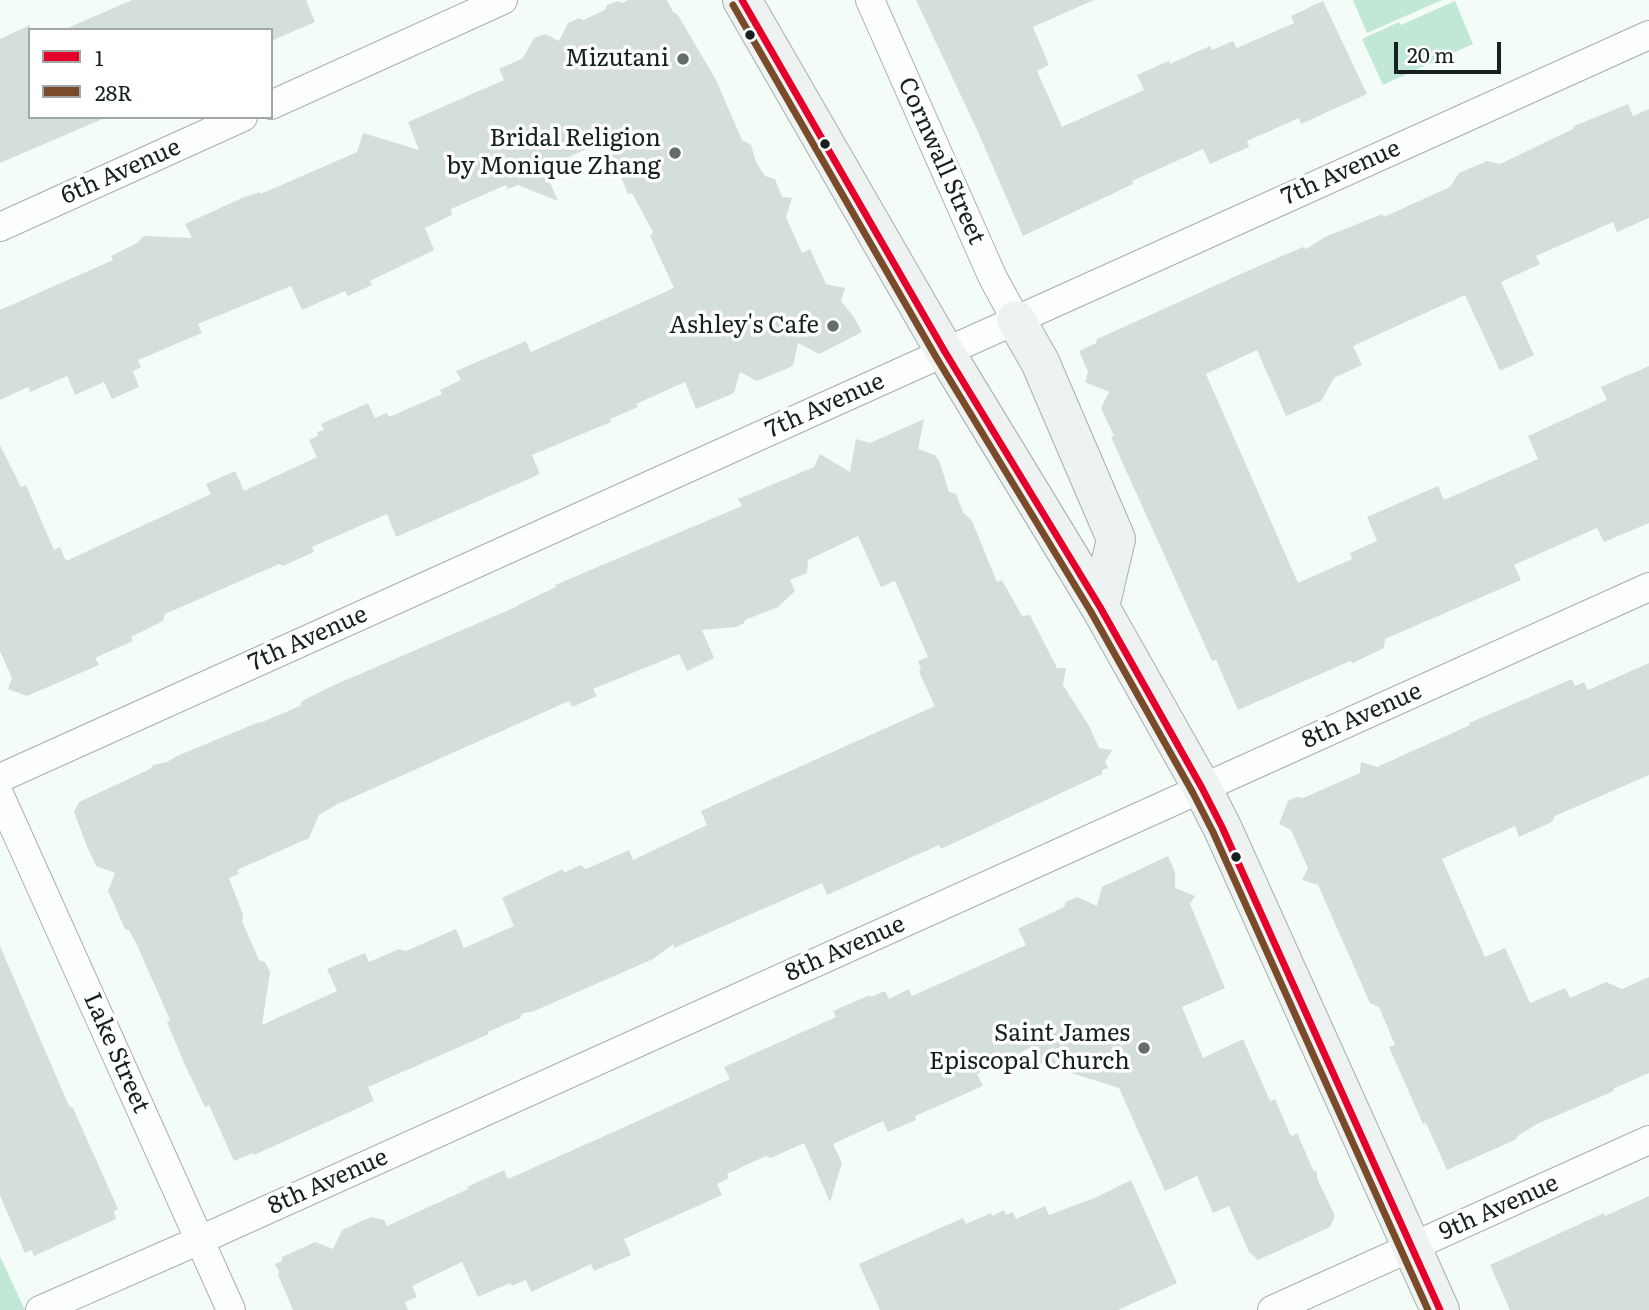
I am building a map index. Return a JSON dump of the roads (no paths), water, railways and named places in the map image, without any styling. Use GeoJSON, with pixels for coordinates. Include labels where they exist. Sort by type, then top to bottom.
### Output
{"type":"FeatureCollection","features":[{"type":"Feature","properties":{"kind":"main road"},"geometry":{"type":"LineString","coordinates":[[742,0],[945,352],[1100,607],[1202,788],[1440,1310]]}},
{"type":"Feature","properties":{"kind":"main road"},"geometry":{"type":"LineString","coordinates":[[1016,320],[1040,362],[1116,540],[1100,607]]}},
{"type":"Feature","properties":{"kind":"street"},"geometry":{"type":"LineString","coordinates":[[273,103],[503,0]]}},
{"type":"Feature","properties":{"kind":"street","name":"Cornwall Street"},"geometry":{"type":"LineString","coordinates":[[870,0],[993,278],[1016,320]]}},
{"type":"Feature","properties":{"kind":"street","name":"7th Avenue"},"geometry":{"type":"LineString","coordinates":[[0,778],[1649,34]]}},
{"type":"Feature","properties":{"kind":"street","name":"6th Avenue"},"geometry":{"type":"LineString","coordinates":[[0,227],[239,119]]}},
{"type":"Feature","properties":{"kind":"street","name":"8th Avenue"},"geometry":{"type":"LineString","coordinates":[[40,1310],[1649,587]]}},
{"type":"Feature","properties":{"kind":"street","name":"Lake Street"},"geometry":{"type":"LineString","coordinates":[[0,796],[231,1310]]}},
{"type":"Feature","properties":{"kind":"street","name":"9th Avenue"},"geometry":{"type":"LineString","coordinates":[[1272,1310],[1649,1140]]}},
{"type":"Feature","properties":{"kind":"place","name":"Mizutani"},"geometry":{"type":"Point","coordinates":[683,59]}},
{"type":"Feature","properties":{"kind":"place","name":"Bridal Religion by Monique Zhang"},"geometry":{"type":"Point","coordinates":[675,153]}},
{"type":"Feature","properties":{"kind":"place","name":"Ashley's Cafe"},"geometry":{"type":"Point","coordinates":[833,326]}},
{"type":"Feature","properties":{"kind":"place","name":"Saint James Episcopal Church"},"geometry":{"type":"Point","coordinates":[1144,1048]}}]}
